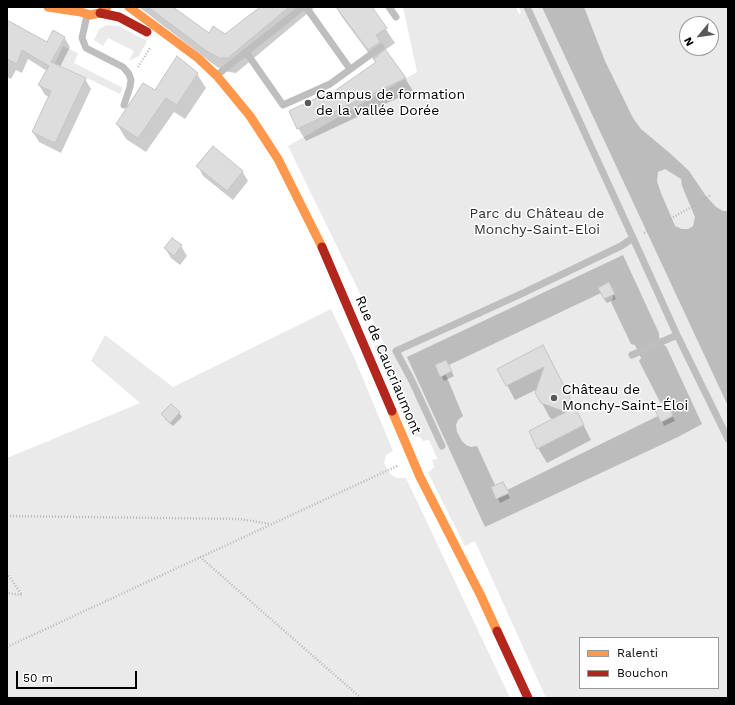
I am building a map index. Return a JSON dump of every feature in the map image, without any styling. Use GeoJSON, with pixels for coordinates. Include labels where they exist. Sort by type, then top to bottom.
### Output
{"type":"FeatureCollection","features":[{"type":"Feature","properties":{"kind":"street"},"geometry":{"type":"LineString","coordinates":[[48,7],[81,11],[103,10],[198,58]]}},
{"type":"Feature","properties":{"kind":"street"},"geometry":{"type":"LineString","coordinates":[[129,7],[198,58]]}},
{"type":"Feature","properties":{"kind":"street","name":"Rue de Caucriaumont"},"geometry":{"type":"LineString","coordinates":[[198,58],[217,76],[250,116],[268,143],[304,207],[359,331],[412,459],[480,594],[528,698]]}},
{"type":"Feature","properties":{"kind":"lane"},"geometry":{"type":"LineString","coordinates":[[217,76],[304,7],[350,69]]}},
{"type":"Feature","properties":{"kind":"lane"},"geometry":{"type":"LineString","coordinates":[[389,7],[396,17]]}},
{"type":"Feature","properties":{"kind":"lane"},"geometry":{"type":"LineString","coordinates":[[527,7],[677,335],[728,439]]}},
{"type":"Feature","properties":{"kind":"lane"},"geometry":{"type":"LineString","coordinates":[[81,11],[82,38],[86,48],[123,67],[130,74],[130,87],[124,105]]}},
{"type":"Feature","properties":{"kind":"lane"},"geometry":{"type":"LineString","coordinates":[[246,52],[283,105],[330,84],[381,47]]}},
{"type":"Feature","properties":{"kind":"lane"},"geometry":{"type":"LineString","coordinates":[[442,446],[412,381],[396,351],[621,246],[633,238]]}},
{"type":"Feature","properties":{"kind":"lane"},"geometry":{"type":"LineString","coordinates":[[632,355],[667,338],[677,335]]}},
{"type":"Feature","properties":{"kind":"path"},"geometry":{"type":"LineString","coordinates":[[130,74],[139,66],[157,38]]}},
{"type":"Feature","properties":{"kind":"path"},"geometry":{"type":"LineString","coordinates":[[644,233],[675,217],[711,195]]}},
{"type":"Feature","properties":{"kind":"path"},"geometry":{"type":"LineString","coordinates":[[7,647],[412,459]]}},
{"type":"Feature","properties":{"kind":"path"},"geometry":{"type":"LineString","coordinates":[[7,516],[240,519],[271,524]]}},
{"type":"Feature","properties":{"kind":"path"},"geometry":{"type":"LineString","coordinates":[[200,557],[361,698]]}},
{"type":"Feature","properties":{"kind":"path"},"geometry":{"type":"LineString","coordinates":[[7,573],[22,595],[7,593]]}},
{"type":"Feature","properties":{"kind":"green space","name":"Parc du Château de Monchy-Saint-Eloi"},"geometry":{"type":"Polygon","coordinates":[[[403,7],[516,7],[519,14],[521,13],[519,7],[728,7],[728,698],[546,698],[475,541],[465,546],[428,473],[434,467],[432,460],[438,460],[429,440],[423,441],[420,437],[412,436],[374,346],[384,343],[288,146],[417,72],[403,7]]]}},
{"type":"Feature","properties":{"kind":"green space"},"geometry":{"type":"Polygon","coordinates":[[[107,25],[119,26],[147,41],[139,56],[129,61],[134,51],[108,38],[103,46],[94,40],[99,29],[107,25]]]}},
{"type":"Feature","properties":{"kind":"green space"},"geometry":{"type":"Polygon","coordinates":[[[63,46],[78,53],[74,63],[123,88],[120,94],[55,63],[63,46]]]}},
{"type":"Feature","properties":{"kind":"green space"},"geometry":{"type":"Polygon","coordinates":[[[331,309],[354,357],[393,451],[386,455],[384,463],[390,474],[397,478],[406,478],[510,698],[7,698],[7,458],[140,403],[91,361],[105,335],[173,387],[331,309]]]}},
{"type":"Feature","properties":{"kind":"shaded area"},"geometry":{"type":"Polygon","coordinates":[[[542,7],[584,7],[605,61],[633,118],[641,129],[689,171],[706,196],[716,207],[723,211],[728,211],[728,406],[542,7]],[[665,169],[658,172],[657,181],[675,226],[682,229],[688,229],[693,226],[695,217],[682,186],[681,179],[665,169]]]}},
{"type":"Feature","properties":{"kind":"shaded area"},"geometry":{"type":"Polygon","coordinates":[[[623,255],[659,333],[659,337],[663,345],[666,346],[702,424],[678,437],[485,527],[407,357],[623,255]],[[609,282],[598,288],[601,293],[449,365],[446,360],[435,365],[440,377],[446,375],[463,416],[458,420],[456,425],[457,432],[466,445],[471,447],[477,446],[495,485],[491,487],[496,499],[508,494],[507,490],[658,416],[661,422],[673,416],[668,404],[664,406],[663,403],[660,402],[639,361],[641,358],[635,345],[631,344],[611,302],[613,295],[609,282]]]}},
{"type":"Feature","properties":{"kind":"building"},"geometry":{"type":"Polygon","coordinates":[[[148,7],[173,7],[209,33],[213,26],[225,34],[260,7],[289,7],[228,58],[220,58],[208,52],[148,7]]]}},
{"type":"Feature","properties":{"kind":"building"},"geometry":{"type":"Polygon","coordinates":[[[336,7],[372,7],[387,28],[376,35],[380,42],[368,50],[336,7]]]}},
{"type":"Feature","properties":{"kind":"building"},"geometry":{"type":"Polygon","coordinates":[[[7,20],[47,42],[53,30],[65,37],[51,62],[86,78],[55,143],[32,132],[51,91],[38,85],[49,66],[22,50],[17,64],[7,59],[7,20]]]}},
{"type":"Feature","properties":{"kind":"building"},"geometry":{"type":"Polygon","coordinates":[[[385,49],[406,78],[297,129],[289,111],[325,94],[326,97],[376,62],[374,59],[385,49]]]}},
{"type":"Feature","properties":{"kind":"building"},"geometry":{"type":"Polygon","coordinates":[[[177,56],[198,73],[177,105],[166,98],[138,138],[116,124],[143,83],[155,90],[177,56]]]}},
{"type":"Feature","properties":{"kind":"building"},"geometry":{"type":"Polygon","coordinates":[[[213,146],[243,171],[227,191],[196,166],[213,146]]]}},
{"type":"Feature","properties":{"kind":"building"},"geometry":{"type":"Polygon","coordinates":[[[172,238],[182,245],[174,256],[164,248],[172,238]]]}},
{"type":"Feature","properties":{"kind":"building"},"geometry":{"type":"Polygon","coordinates":[[[609,282],[615,294],[604,299],[598,288],[609,282]]]}},
{"type":"Feature","properties":{"kind":"building","name":"Château de Monchy-Saint-Éloi"},"geometry":{"type":"Polygon","coordinates":[[[543,345],[584,425],[537,449],[529,431],[566,412],[541,403],[535,393],[544,367],[506,386],[497,369],[543,345]]]}},
{"type":"Feature","properties":{"kind":"building"},"geometry":{"type":"Polygon","coordinates":[[[446,360],[452,371],[440,377],[435,365],[446,360]]]}},
{"type":"Feature","properties":{"kind":"building"},"geometry":{"type":"Polygon","coordinates":[[[171,404],[180,412],[170,423],[161,414],[171,404]]]}},
{"type":"Feature","properties":{"kind":"building"},"geometry":{"type":"Polygon","coordinates":[[[668,404],[673,416],[661,422],[655,410],[668,404]]]}},
{"type":"Feature","properties":{"kind":"building"},"geometry":{"type":"Polygon","coordinates":[[[503,482],[509,493],[496,499],[491,487],[503,482]]]}},
{"type":"Feature","properties":{"kind":"traffic: slow"},"geometry":{"type":"LineString","coordinates":[[48,7],[81,12]]}},
{"type":"Feature","properties":{"kind":"traffic: slow"},"geometry":{"type":"LineString","coordinates":[[75,7],[81,12],[90,15],[100,13],[107,7]]}},
{"type":"Feature","properties":{"kind":"traffic: slow"},"geometry":{"type":"LineString","coordinates":[[129,7],[198,58],[217,76],[250,116],[278,159],[322,247]]}},
{"type":"Feature","properties":{"kind":"traffic: slow"},"geometry":{"type":"LineString","coordinates":[[392,411],[420,477],[480,594],[497,631]]}},
{"type":"Feature","properties":{"kind":"traffic: jam"},"geometry":{"type":"LineString","coordinates":[[100,13],[119,17],[147,32]]}},
{"type":"Feature","properties":{"kind":"traffic: jam"},"geometry":{"type":"LineString","coordinates":[[322,247],[392,411]]}},
{"type":"Feature","properties":{"kind":"traffic: jam"},"geometry":{"type":"LineString","coordinates":[[497,631],[528,698]]}},
{"type":"Feature","properties":{"kind":"place","name":"Campus de formation de la vallée Dorée"},"geometry":{"type":"Point","coordinates":[308,103]}},
{"type":"Feature","properties":{"kind":"place","name":"Château de Monchy-Saint-Éloi"},"geometry":{"type":"Point","coordinates":[554,398]}}]}
